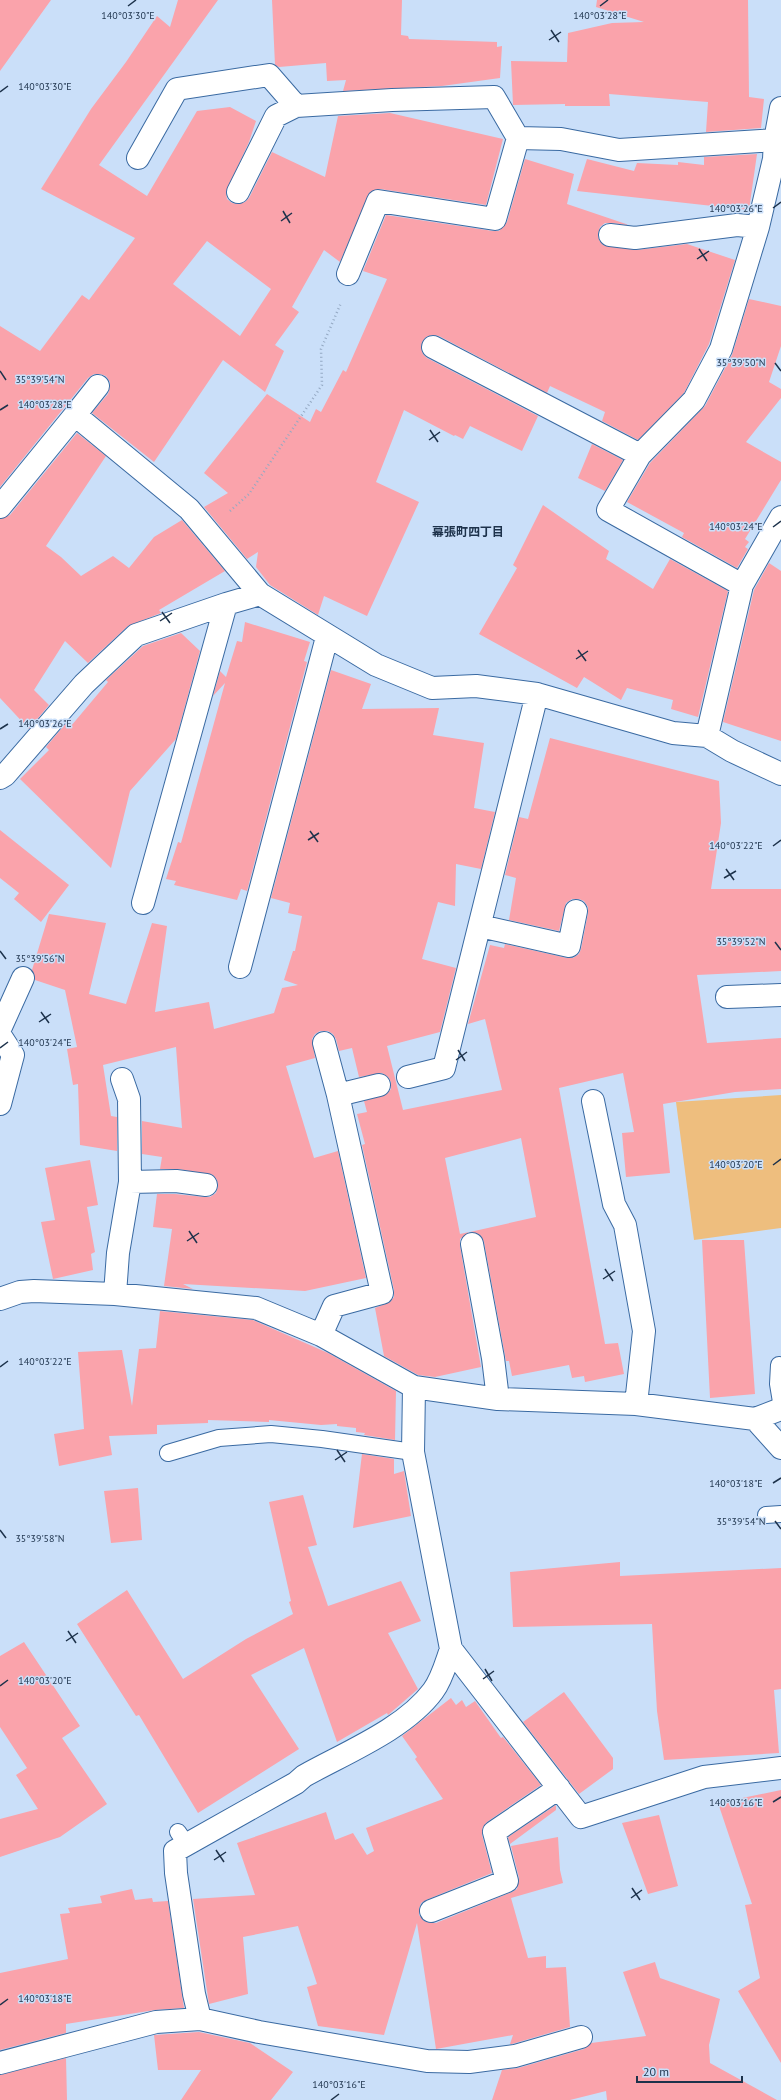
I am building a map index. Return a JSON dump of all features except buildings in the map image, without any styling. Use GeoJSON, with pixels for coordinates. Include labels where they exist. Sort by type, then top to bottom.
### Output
{"type":"FeatureCollection","features":[{"type":"Feature","properties":{"kind":"street"},"geometry":{"type":"LineString","coordinates":[[138,158],[177,89],[269,75],[296,106]]}},
{"type":"Feature","properties":{"kind":"street"},"geometry":{"type":"LineString","coordinates":[[238,192],[276,116],[296,106],[392,100],[494,97],[518,138],[495,219],[378,201],[348,274]]}},
{"type":"Feature","properties":{"kind":"street"},"geometry":{"type":"LineString","coordinates":[[742,585],[608,510],[640,454],[694,400],[721,349],[758,227],[777,153],[781,108]]}},
{"type":"Feature","properties":{"kind":"street"},"geometry":{"type":"LineString","coordinates":[[518,138],[561,139],[619,150],[777,153]]}},
{"type":"Feature","properties":{"kind":"street"},"geometry":{"type":"LineString","coordinates":[[610,235],[635,238],[737,225],[758,227]]}},
{"type":"Feature","properties":{"kind":"street"},"geometry":{"type":"LineString","coordinates":[[434,347],[640,454]]}},
{"type":"Feature","properties":{"kind":"street"},"geometry":{"type":"LineString","coordinates":[[0,507],[98,386]]}},
{"type":"Feature","properties":{"kind":"street"},"geometry":{"type":"LineString","coordinates":[[75,415],[189,509],[260,594],[376,665],[432,688],[476,686],[537,694],[673,733],[707,736],[732,751],[781,774]]}},
{"type":"Feature","properties":{"kind":"street"},"geometry":{"type":"LineString","coordinates":[[707,736],[742,585],[781,517]]}},
{"type":"Feature","properties":{"kind":"street"},"geometry":{"type":"LineString","coordinates":[[0,778],[84,684],[136,635],[260,594]]}},
{"type":"Feature","properties":{"kind":"street"},"geometry":{"type":"LineString","coordinates":[[143,903],[226,604]]}},
{"type":"Feature","properties":{"kind":"street"},"geometry":{"type":"LineString","coordinates":[[240,967],[328,637]]}},
{"type":"Feature","properties":{"kind":"street"},"geometry":{"type":"LineString","coordinates":[[408,1077],[444,1068],[537,694]]}},
{"type":"Feature","properties":{"kind":"street"},"geometry":{"type":"LineString","coordinates":[[480,926],[569,946],[576,911]]}},
{"type":"Feature","properties":{"kind":"street"},"geometry":{"type":"LineString","coordinates":[[0,1029],[23,978]]}},
{"type":"Feature","properties":{"kind":"street"},"geometry":{"type":"LineString","coordinates":[[727,997],[781,995]]}},
{"type":"Feature","properties":{"kind":"street"},"geometry":{"type":"LineString","coordinates":[[0,1035],[13,1056],[0,1104]]}},
{"type":"Feature","properties":{"kind":"street"},"geometry":{"type":"LineString","coordinates":[[321,1334],[334,1306],[382,1294],[338,1095],[324,1044]]}},
{"type":"Feature","properties":{"kind":"street"},"geometry":{"type":"LineString","coordinates":[[115,1294],[118,1253],[130,1182],[129,1099],[122,1079]]}},
{"type":"Feature","properties":{"kind":"street"},"geometry":{"type":"LineString","coordinates":[[338,1095],[379,1085]]}},
{"type":"Feature","properties":{"kind":"street"},"geometry":{"type":"LineString","coordinates":[[593,1101],[614,1204],[625,1224],[644,1331],[636,1404]]}},
{"type":"Feature","properties":{"kind":"street"},"geometry":{"type":"LineString","coordinates":[[130,1182],[176,1181],[206,1185]]}},
{"type":"Feature","properties":{"kind":"street"},"geometry":{"type":"LineString","coordinates":[[472,1244],[493,1358],[498,1399]]}},
{"type":"Feature","properties":{"kind":"street"},"geometry":{"type":"LineString","coordinates":[[0,1300],[20,1292],[34,1291],[115,1294],[256,1308],[321,1334],[414,1387],[464,1396],[498,1399],[636,1404],[755,1419],[781,1409]]}},
{"type":"Feature","properties":{"kind":"street"},"geometry":{"type":"LineString","coordinates":[[414,1387],[413,1452],[451,1649],[581,1817],[704,1777],[781,1768]]}},
{"type":"Feature","properties":{"kind":"street"},"geometry":{"type":"LineString","coordinates":[[755,1419],[781,1448]]}},
{"type":"Feature","properties":{"kind":"street"},"geometry":{"type":"LineString","coordinates":[[200,2019],[194,1994],[176,1873],[175,1851],[182,1838],[296,1783],[304,1776],[408,1717],[434,1691],[440,1680],[451,1649]]}},
{"type":"Feature","properties":{"kind":"street"},"geometry":{"type":"LineString","coordinates":[[431,1910],[507,1881],[494,1832],[559,1788]]}},
{"type":"Feature","properties":{"kind":"street"},"geometry":{"type":"LineString","coordinates":[[0,2063],[156,2022],[200,2019],[259,2032],[427,2061],[469,2062],[515,2056],[581,2037]]}},
{"type":"Feature","properties":{"kind":"lane"},"geometry":{"type":"LineString","coordinates":[[779,1365],[778,1384],[781,1402]]}},
{"type":"Feature","properties":{"kind":"lane"},"geometry":{"type":"LineString","coordinates":[[168,1453],[219,1438],[271,1434],[322,1439],[413,1452]]}},
{"type":"Feature","properties":{"kind":"path"},"geometry":{"type":"LineString","coordinates":[[208,532],[249,494],[322,385],[321,349],[340,310],[348,274]]}},
{"type":"Feature","properties":{"kind":"shaded area"},"geometry":{"type":"Polygon","coordinates":[[[781,1095],[781,1228],[694,1240],[676,1102],[781,1095]]]}},
{"type":"Feature","properties":{"kind":"district","name":"幕張町四丁目"},"geometry":{"type":"Point","coordinates":[468,532]}}]}
